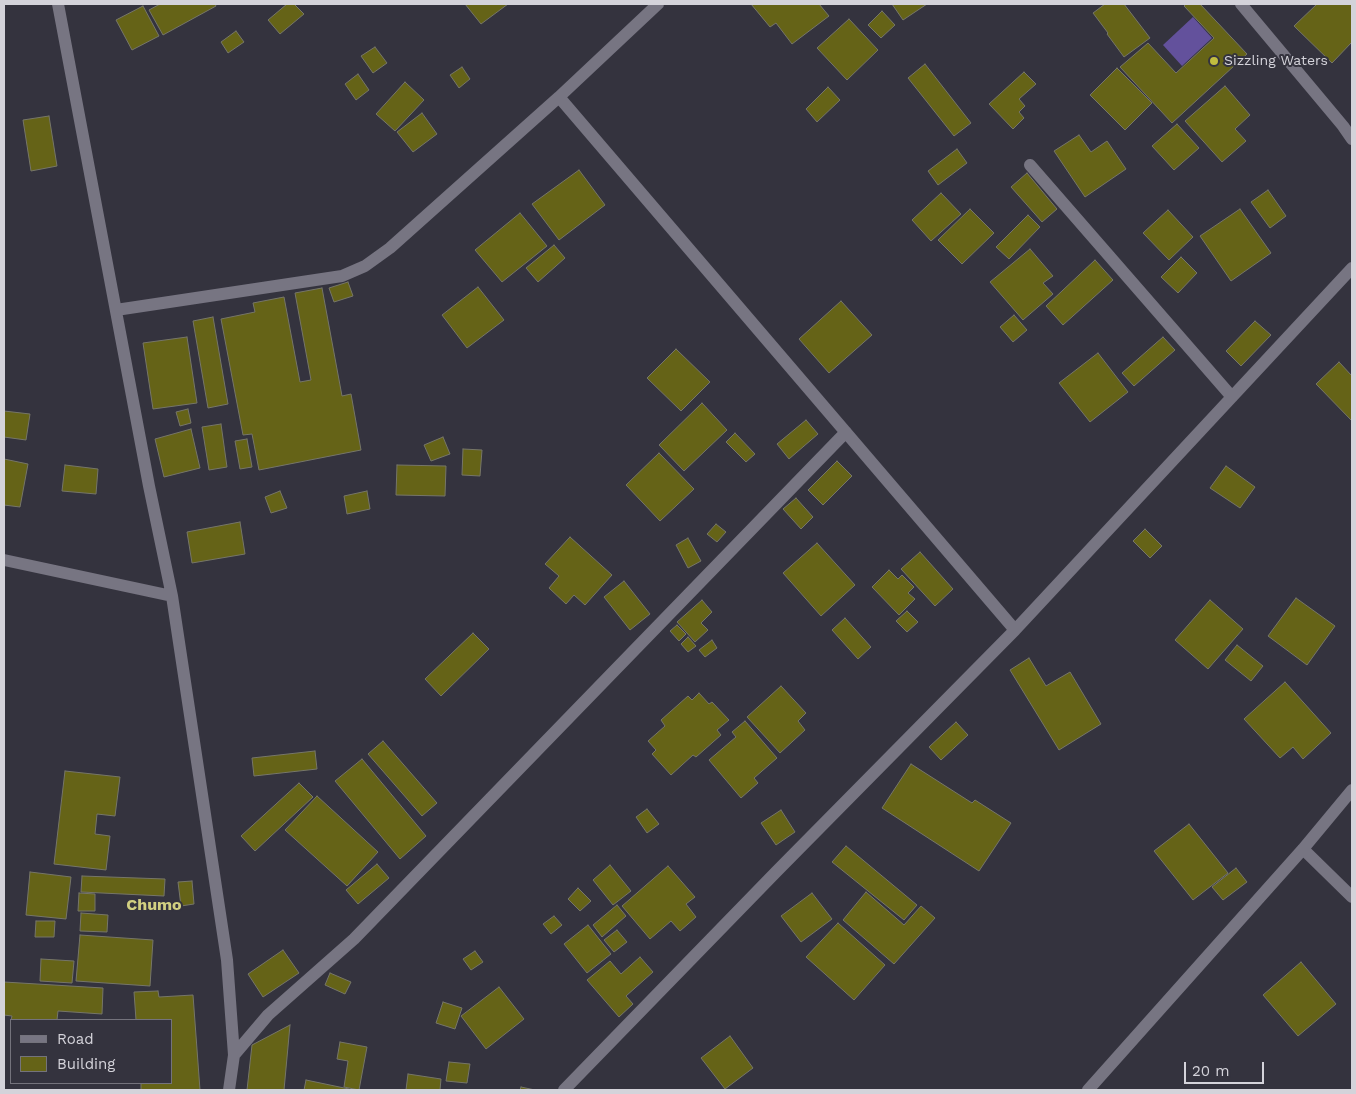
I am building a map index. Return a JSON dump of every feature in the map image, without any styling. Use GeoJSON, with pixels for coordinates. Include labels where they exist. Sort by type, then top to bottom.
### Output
{"type":"FeatureCollection","features":[{"type":"Feature","properties":{"kind":"street"},"geometry":{"type":"LineString","coordinates":[[58,4],[149,486],[172,596],[227,960],[234,1056],[229,1090]]}},
{"type":"Feature","properties":{"kind":"street"},"geometry":{"type":"LineString","coordinates":[[116,310],[342,276],[365,266],[390,248],[559,97],[658,4]]}},
{"type":"Feature","properties":{"kind":"street"},"geometry":{"type":"LineString","coordinates":[[1241,4],[1344,126],[1352,139]]}},
{"type":"Feature","properties":{"kind":"street"},"geometry":{"type":"LineString","coordinates":[[559,97],[1014,630]]}},
{"type":"Feature","properties":{"kind":"street"},"geometry":{"type":"LineString","coordinates":[[1030,165],[1232,397]]}},
{"type":"Feature","properties":{"kind":"street"},"geometry":{"type":"LineString","coordinates":[[564,1090],[1014,630],[1352,268]]}},
{"type":"Feature","properties":{"kind":"street"},"geometry":{"type":"LineString","coordinates":[[234,1056],[268,1015],[354,939],[846,432]]}},
{"type":"Feature","properties":{"kind":"street"},"geometry":{"type":"LineString","coordinates":[[4,560],[172,596]]}},
{"type":"Feature","properties":{"kind":"street"},"geometry":{"type":"LineString","coordinates":[[1088,1090],[1303,849],[1352,790]]}},
{"type":"Feature","properties":{"kind":"street"},"geometry":{"type":"LineString","coordinates":[[1303,849],[1352,897]]}},
{"type":"Feature","properties":{"kind":"shaded area"},"geometry":{"type":"Polygon","coordinates":[[[1193,17],[1212,38],[1182,66],[1163,45],[1193,17]]]}},
{"type":"Feature","properties":{"kind":"building"},"geometry":{"type":"Polygon","coordinates":[[[160,4],[215,4],[216,6],[163,35],[149,10],[160,4]]]}},
{"type":"Feature","properties":{"kind":"building"},"geometry":{"type":"Polygon","coordinates":[[[287,4],[294,4],[304,14],[280,34],[268,20],[287,4]]]}},
{"type":"Feature","properties":{"kind":"building"},"geometry":{"type":"Polygon","coordinates":[[[465,4],[508,4],[481,24],[465,4]]]}},
{"type":"Feature","properties":{"kind":"building"},"geometry":{"type":"Polygon","coordinates":[[[751,4],[819,4],[829,16],[792,44],[776,23],[770,27],[751,4]]]}},
{"type":"Feature","properties":{"kind":"building"},"geometry":{"type":"Polygon","coordinates":[[[892,4],[927,4],[903,20],[892,4]]]}},
{"type":"Feature","properties":{"kind":"building"},"geometry":{"type":"Polygon","coordinates":[[[1105,4],[1124,4],[1150,38],[1124,57],[1093,13],[1105,4]]]}},
{"type":"Feature","properties":{"kind":"building","name":"Sizzling Waters"},"geometry":{"type":"Polygon","coordinates":[[[1186,4],[1200,4],[1247,54],[1172,123],[1120,67],[1148,43],[1176,73],[1214,38],[1184,6],[1186,4]]]}},
{"type":"Feature","properties":{"kind":"building"},"geometry":{"type":"Polygon","coordinates":[[[1317,4],[1352,4],[1352,42],[1332,63],[1294,26],[1317,4]]]}},
{"type":"Feature","properties":{"kind":"building"},"geometry":{"type":"Polygon","coordinates":[[[143,6],[159,36],[132,50],[116,20],[143,6]]]}},
{"type":"Feature","properties":{"kind":"building"},"geometry":{"type":"Polygon","coordinates":[[[882,11],[895,25],[881,38],[868,25],[882,11]]]}},
{"type":"Feature","properties":{"kind":"building"},"geometry":{"type":"Polygon","coordinates":[[[849,19],[878,50],[847,80],[817,48],[849,19]]]}},
{"type":"Feature","properties":{"kind":"building"},"geometry":{"type":"Polygon","coordinates":[[[236,31],[244,42],[228,53],[221,42],[236,31]]]}},
{"type":"Feature","properties":{"kind":"building"},"geometry":{"type":"Polygon","coordinates":[[[375,47],[387,63],[373,73],[361,56],[375,47]]]}},
{"type":"Feature","properties":{"kind":"building"},"geometry":{"type":"Polygon","coordinates":[[[925,64],[971,123],[954,136],[908,78],[925,64]]]}},
{"type":"Feature","properties":{"kind":"building"},"geometry":{"type":"Polygon","coordinates":[[[462,67],[470,79],[459,88],[450,75],[462,67]]]}},
{"type":"Feature","properties":{"kind":"building"},"geometry":{"type":"Polygon","coordinates":[[[1117,68],[1152,103],[1125,130],[1090,95],[1117,68]]]}},
{"type":"Feature","properties":{"kind":"building"},"geometry":{"type":"Polygon","coordinates":[[[1024,72],[1036,84],[1019,99],[1025,106],[1019,112],[1024,118],[1013,129],[989,104],[1024,72]]]}},
{"type":"Feature","properties":{"kind":"building"},"geometry":{"type":"Polygon","coordinates":[[[358,74],[369,90],[356,100],[345,84],[358,74]]]}},
{"type":"Feature","properties":{"kind":"building"},"geometry":{"type":"Polygon","coordinates":[[[405,82],[424,100],[395,131],[376,114],[405,82]]]}},
{"type":"Feature","properties":{"kind":"building"},"geometry":{"type":"Polygon","coordinates":[[[1225,86],[1250,115],[1235,129],[1246,141],[1222,162],[1185,121],[1225,86]]]}},
{"type":"Feature","properties":{"kind":"building"},"geometry":{"type":"Polygon","coordinates":[[[828,87],[840,100],[817,122],[806,109],[828,87]]]}},
{"type":"Feature","properties":{"kind":"building"},"geometry":{"type":"Polygon","coordinates":[[[422,113],[437,134],[413,152],[397,132],[422,113]]]}},
{"type":"Feature","properties":{"kind":"building"},"geometry":{"type":"Polygon","coordinates":[[[49,116],[57,166],[31,171],[23,120],[49,116]]]}},
{"type":"Feature","properties":{"kind":"building"},"geometry":{"type":"Polygon","coordinates":[[[1177,124],[1199,148],[1174,170],[1152,146],[1177,124]]]}},
{"type":"Feature","properties":{"kind":"building"},"geometry":{"type":"Polygon","coordinates":[[[1079,135],[1091,152],[1107,141],[1126,169],[1085,197],[1054,151],[1079,135]]]}},
{"type":"Feature","properties":{"kind":"building"},"geometry":{"type":"Polygon","coordinates":[[[957,149],[967,163],[938,185],[928,171],[957,149]]]}},
{"type":"Feature","properties":{"kind":"building"},"geometry":{"type":"Polygon","coordinates":[[[579,170],[605,205],[559,240],[532,204],[579,170]]]}},
{"type":"Feature","properties":{"kind":"building"},"geometry":{"type":"Polygon","coordinates":[[[1027,173],[1057,209],[1042,222],[1011,187],[1027,173]]]}},
{"type":"Feature","properties":{"kind":"building"},"geometry":{"type":"Polygon","coordinates":[[[1268,190],[1286,216],[1270,228],[1251,202],[1268,190]]]}},
{"type":"Feature","properties":{"kind":"building"},"geometry":{"type":"Polygon","coordinates":[[[941,193],[961,214],[931,241],[912,220],[941,193]]]}},
{"type":"Feature","properties":{"kind":"building"},"geometry":{"type":"Polygon","coordinates":[[[970,209],[994,233],[962,264],[938,240],[970,209]]]}},
{"type":"Feature","properties":{"kind":"building"},"geometry":{"type":"Polygon","coordinates":[[[1240,209],[1271,253],[1231,281],[1200,236],[1240,209]]]}},
{"type":"Feature","properties":{"kind":"building"},"geometry":{"type":"Polygon","coordinates":[[[1168,210],[1193,237],[1169,260],[1143,233],[1168,210]]]}},
{"type":"Feature","properties":{"kind":"building"},"geometry":{"type":"Polygon","coordinates":[[[520,213],[547,246],[502,282],[475,250],[520,213]]]}},
{"type":"Feature","properties":{"kind":"building"},"geometry":{"type":"Polygon","coordinates":[[[1028,215],[1040,227],[1009,259],[996,247],[1028,215]]]}},
{"type":"Feature","properties":{"kind":"building"},"geometry":{"type":"Polygon","coordinates":[[[554,245],[565,258],[538,282],[526,268],[554,245]]]}},
{"type":"Feature","properties":{"kind":"building"},"geometry":{"type":"Polygon","coordinates":[[[1030,249],[1053,276],[1043,283],[1053,294],[1023,320],[990,282],[1030,249]]]}},
{"type":"Feature","properties":{"kind":"building"},"geometry":{"type":"Polygon","coordinates":[[[1181,257],[1197,273],[1178,293],[1161,277],[1181,257]]]}},
{"type":"Feature","properties":{"kind":"building"},"geometry":{"type":"Polygon","coordinates":[[[1095,260],[1113,280],[1063,325],[1046,306],[1095,260]]]}},
{"type":"Feature","properties":{"kind":"building"},"geometry":{"type":"Polygon","coordinates":[[[348,282],[353,296],[334,302],[329,288],[348,282]]]}},
{"type":"Feature","properties":{"kind":"building"},"geometry":{"type":"Polygon","coordinates":[[[478,287],[504,320],[467,348],[442,315],[478,287]]]}},
{"type":"Feature","properties":{"kind":"building"},"geometry":{"type":"Polygon","coordinates":[[[322,288],[342,396],[351,394],[361,450],[259,470],[252,434],[243,435],[221,319],[255,312],[253,303],[284,297],[300,382],[311,380],[295,293],[322,288]]]}},
{"type":"Feature","properties":{"kind":"building"},"geometry":{"type":"Polygon","coordinates":[[[841,301],[872,335],[829,373],[799,339],[841,301]]]}},
{"type":"Feature","properties":{"kind":"building"},"geometry":{"type":"Polygon","coordinates":[[[1014,315],[1027,330],[1013,342],[1000,327],[1014,315]]]}},
{"type":"Feature","properties":{"kind":"building"},"geometry":{"type":"Polygon","coordinates":[[[213,317],[228,404],[208,408],[193,321],[213,317]]]}},
{"type":"Feature","properties":{"kind":"building"},"geometry":{"type":"Polygon","coordinates":[[[1255,321],[1271,335],[1241,366],[1226,351],[1255,321]]]}},
{"type":"Feature","properties":{"kind":"building"},"geometry":{"type":"Polygon","coordinates":[[[187,337],[197,403],[153,409],[143,343],[187,337]]]}},
{"type":"Feature","properties":{"kind":"building"},"geometry":{"type":"Polygon","coordinates":[[[1163,337],[1175,350],[1134,386],[1122,373],[1163,337]]]}},
{"type":"Feature","properties":{"kind":"building"},"geometry":{"type":"Polygon","coordinates":[[[676,349],[710,382],[681,411],[647,378],[676,349]]]}},
{"type":"Feature","properties":{"kind":"building"},"geometry":{"type":"Polygon","coordinates":[[[1098,353],[1128,392],[1090,422],[1059,383],[1098,353]]]}},
{"type":"Feature","properties":{"kind":"building"},"geometry":{"type":"Polygon","coordinates":[[[1339,362],[1352,376],[1352,421],[1316,384],[1339,362]]]}},
{"type":"Feature","properties":{"kind":"building"},"geometry":{"type":"Polygon","coordinates":[[[702,403],[727,430],[684,471],[659,445],[702,403]]]}},
{"type":"Feature","properties":{"kind":"building"},"geometry":{"type":"Polygon","coordinates":[[[188,409],[191,423],[180,426],[176,412],[188,409]]]}},
{"type":"Feature","properties":{"kind":"building"},"geometry":{"type":"Polygon","coordinates":[[[4,411],[30,414],[26,440],[4,437],[4,411]]]}},
{"type":"Feature","properties":{"kind":"building"},"geometry":{"type":"Polygon","coordinates":[[[806,420],[818,434],[789,459],[777,444],[806,420]]]}},
{"type":"Feature","properties":{"kind":"building"},"geometry":{"type":"Polygon","coordinates":[[[221,424],[227,467],[209,470],[202,427],[221,424]]]}},
{"type":"Feature","properties":{"kind":"building"},"geometry":{"type":"Polygon","coordinates":[[[191,429],[200,468],[164,477],[155,439],[191,429]]]}},
{"type":"Feature","properties":{"kind":"building"},"geometry":{"type":"Polygon","coordinates":[[[735,433],[755,454],[746,462],[726,442],[735,433]]]}},
{"type":"Feature","properties":{"kind":"building"},"geometry":{"type":"Polygon","coordinates":[[[443,437],[450,454],[431,461],[424,445],[443,437]]]}},
{"type":"Feature","properties":{"kind":"building"},"geometry":{"type":"Polygon","coordinates":[[[247,439],[252,467],[240,469],[235,441],[247,439]]]}},
{"type":"Feature","properties":{"kind":"building"},"geometry":{"type":"Polygon","coordinates":[[[463,449],[482,450],[480,476],[462,475],[463,449]]]}},
{"type":"Feature","properties":{"kind":"building"},"geometry":{"type":"Polygon","coordinates":[[[659,453],[694,489],[660,521],[626,485],[659,453]]]}},
{"type":"Feature","properties":{"kind":"building"},"geometry":{"type":"Polygon","coordinates":[[[4,459],[28,464],[20,507],[4,505],[4,459]]]}},
{"type":"Feature","properties":{"kind":"building"},"geometry":{"type":"Polygon","coordinates":[[[837,461],[852,476],[823,505],[808,490],[837,461]]]}},
{"type":"Feature","properties":{"kind":"building"},"geometry":{"type":"Polygon","coordinates":[[[65,465],[98,469],[96,494],[62,491],[65,465]]]}},
{"type":"Feature","properties":{"kind":"building"},"geometry":{"type":"Polygon","coordinates":[[[397,465],[446,466],[445,496],[396,495],[397,465]]]}},
{"type":"Feature","properties":{"kind":"building"},"geometry":{"type":"Polygon","coordinates":[[[1226,466],[1255,487],[1240,508],[1210,488],[1226,466]]]}},
{"type":"Feature","properties":{"kind":"building"},"geometry":{"type":"Polygon","coordinates":[[[280,491],[287,508],[271,513],[265,497],[280,491]]]}},
{"type":"Feature","properties":{"kind":"building"},"geometry":{"type":"Polygon","coordinates":[[[367,491],[370,509],[347,514],[344,496],[367,491]]]}},
{"type":"Feature","properties":{"kind":"building"},"geometry":{"type":"Polygon","coordinates":[[[796,498],[813,517],[801,529],[783,509],[796,498]]]}},
{"type":"Feature","properties":{"kind":"building"},"geometry":{"type":"Polygon","coordinates":[[[240,522],[245,554],[192,563],[187,532],[240,522]]]}},
{"type":"Feature","properties":{"kind":"building"},"geometry":{"type":"Polygon","coordinates":[[[716,524],[726,532],[717,542],[707,534],[716,524]]]}},
{"type":"Feature","properties":{"kind":"building"},"geometry":{"type":"Polygon","coordinates":[[[1145,529],[1162,546],[1150,558],[1133,541],[1145,529]]]}},
{"type":"Feature","properties":{"kind":"building"},"geometry":{"type":"Polygon","coordinates":[[[570,537],[612,575],[585,605],[574,595],[566,604],[549,588],[559,576],[545,564],[570,537]]]}},
{"type":"Feature","properties":{"kind":"building"},"geometry":{"type":"Polygon","coordinates":[[[688,538],[701,561],[688,568],[676,545],[688,538]]]}},
{"type":"Feature","properties":{"kind":"building"},"geometry":{"type":"Polygon","coordinates":[[[817,543],[855,585],[821,616],[783,573],[817,543]]]}},
{"type":"Feature","properties":{"kind":"building"},"geometry":{"type":"Polygon","coordinates":[[[920,552],[953,589],[935,606],[901,569],[920,552]]]}},
{"type":"Feature","properties":{"kind":"building"},"geometry":{"type":"Polygon","coordinates":[[[889,570],[898,579],[902,575],[914,587],[908,593],[915,599],[899,615],[872,587],[889,570]]]}},
{"type":"Feature","properties":{"kind":"building"},"geometry":{"type":"Polygon","coordinates":[[[624,581],[650,614],[630,630],[604,597],[624,581]]]}},
{"type":"Feature","properties":{"kind":"building"},"geometry":{"type":"Polygon","coordinates":[[[1296,598],[1335,626],[1307,665],[1268,636],[1296,598]]]}},
{"type":"Feature","properties":{"kind":"building"},"geometry":{"type":"Polygon","coordinates":[[[702,600],[712,612],[701,623],[708,630],[695,642],[677,622],[702,600]]]}},
{"type":"Feature","properties":{"kind":"building"},"geometry":{"type":"Polygon","coordinates":[[[1210,600],[1243,629],[1208,669],[1175,640],[1210,600]]]}},
{"type":"Feature","properties":{"kind":"building"},"geometry":{"type":"Polygon","coordinates":[[[907,611],[918,622],[907,632],[896,621],[907,611]]]}},
{"type":"Feature","properties":{"kind":"building"},"geometry":{"type":"Polygon","coordinates":[[[845,618],[871,647],[858,659],[832,630],[845,618]]]}},
{"type":"Feature","properties":{"kind":"building"},"geometry":{"type":"Polygon","coordinates":[[[677,625],[686,634],[679,641],[670,631],[677,625]]]}},
{"type":"Feature","properties":{"kind":"building"},"geometry":{"type":"Polygon","coordinates":[[[473,633],[489,649],[441,696],[425,679],[473,633]]]}},
{"type":"Feature","properties":{"kind":"building"},"geometry":{"type":"Polygon","coordinates":[[[688,637],[696,646],[688,652],[681,644],[688,637]]]}},
{"type":"Feature","properties":{"kind":"building"},"geometry":{"type":"Polygon","coordinates":[[[712,640],[717,648],[705,657],[699,650],[712,640]]]}},
{"type":"Feature","properties":{"kind":"building"},"geometry":{"type":"Polygon","coordinates":[[[1237,645],[1263,666],[1251,681],[1225,660],[1237,645]]]}},
{"type":"Feature","properties":{"kind":"building"},"geometry":{"type":"Polygon","coordinates":[[[1029,658],[1046,686],[1070,672],[1101,724],[1059,750],[1010,670],[1029,658]]]}},
{"type":"Feature","properties":{"kind":"building"},"geometry":{"type":"Polygon","coordinates":[[[1285,682],[1331,733],[1303,759],[1293,747],[1280,758],[1244,719],[1285,682]]]}},
{"type":"Feature","properties":{"kind":"building"},"geometry":{"type":"Polygon","coordinates":[[[781,686],[806,713],[798,721],[805,730],[780,753],[747,717],[781,686]]]}},
{"type":"Feature","properties":{"kind":"building"},"geometry":{"type":"Polygon","coordinates":[[[699,693],[709,704],[712,702],[729,720],[717,730],[721,735],[696,757],[693,755],[671,775],[652,754],[656,750],[648,741],[665,726],[661,720],[688,696],[692,700],[699,693]]]}},
{"type":"Feature","properties":{"kind":"building"},"geometry":{"type":"Polygon","coordinates":[[[745,721],[777,758],[754,778],[758,783],[741,798],[709,760],[736,737],[732,732],[745,721]]]}},
{"type":"Feature","properties":{"kind":"building"},"geometry":{"type":"Polygon","coordinates":[[[956,722],[968,735],[941,760],[929,747],[956,722]]]}},
{"type":"Feature","properties":{"kind":"building"},"geometry":{"type":"Polygon","coordinates":[[[383,741],[437,803],[422,816],[368,754],[383,741]]]}},
{"type":"Feature","properties":{"kind":"building"},"geometry":{"type":"Polygon","coordinates":[[[315,751],[317,769],[254,776],[252,758],[315,751]]]}},
{"type":"Feature","properties":{"kind":"building"},"geometry":{"type":"Polygon","coordinates":[[[362,759],[426,836],[400,859],[335,781],[362,759]]]}},
{"type":"Feature","properties":{"kind":"building"},"geometry":{"type":"Polygon","coordinates":[[[911,764],[972,803],[975,800],[1011,823],[979,871],[882,808],[911,764]]]}},
{"type":"Feature","properties":{"kind":"building"},"geometry":{"type":"Polygon","coordinates":[[[65,771],[120,777],[115,816],[97,814],[95,834],[110,836],[106,870],[54,864],[65,771]]]}},
{"type":"Feature","properties":{"kind":"building"},"geometry":{"type":"Polygon","coordinates":[[[299,783],[313,797],[255,851],[241,836],[299,783]]]}},
{"type":"Feature","properties":{"kind":"building"},"geometry":{"type":"Polygon","coordinates":[[[317,796],[378,852],[347,886],[285,830],[317,796]]]}},
{"type":"Feature","properties":{"kind":"building"},"geometry":{"type":"Polygon","coordinates":[[[647,809],[659,824],[647,833],[636,817],[647,809]]]}},
{"type":"Feature","properties":{"kind":"building"},"geometry":{"type":"Polygon","coordinates":[[[781,810],[795,832],[776,845],[761,823],[781,810]]]}},
{"type":"Feature","properties":{"kind":"building"},"geometry":{"type":"Polygon","coordinates":[[[1189,824],[1228,873],[1193,900],[1154,851],[1189,824]]]}},
{"type":"Feature","properties":{"kind":"building"},"geometry":{"type":"Polygon","coordinates":[[[846,846],[917,905],[904,920],[832,862],[846,846]]]}},
{"type":"Feature","properties":{"kind":"building"},"geometry":{"type":"Polygon","coordinates":[[[377,864],[389,878],[358,904],[346,890],[377,864]]]}},
{"type":"Feature","properties":{"kind":"building"},"geometry":{"type":"Polygon","coordinates":[[[610,865],[631,891],[613,905],[593,880],[610,865]]]}},
{"type":"Feature","properties":{"kind":"building"},"geometry":{"type":"Polygon","coordinates":[[[668,866],[695,897],[686,904],[696,917],[680,931],[671,921],[650,939],[622,906],[668,866]]]}},
{"type":"Feature","properties":{"kind":"building"},"geometry":{"type":"Polygon","coordinates":[[[1236,868],[1247,882],[1223,900],[1212,887],[1236,868]]]}},
{"type":"Feature","properties":{"kind":"building"},"geometry":{"type":"Polygon","coordinates":[[[30,872],[71,877],[66,919],[26,915],[30,872]]]}},
{"type":"Feature","properties":{"kind":"building"},"geometry":{"type":"Polygon","coordinates":[[[82,876],[165,879],[164,896],[81,892],[82,876]]]}},
{"type":"Feature","properties":{"kind":"building"},"geometry":{"type":"Polygon","coordinates":[[[192,881],[194,904],[181,906],[178,882],[192,881]]]}},
{"type":"Feature","properties":{"kind":"building"},"geometry":{"type":"Polygon","coordinates":[[[578,888],[591,901],[580,911],[568,899],[578,888]]]}},
{"type":"Feature","properties":{"kind":"building"},"geometry":{"type":"Polygon","coordinates":[[[866,892],[904,925],[921,906],[935,918],[894,964],[843,920],[866,892]]]}},
{"type":"Feature","properties":{"kind":"building"},"geometry":{"type":"Polygon","coordinates":[[[79,893],[95,894],[95,911],[78,911],[79,893]]]}},
{"type":"Feature","properties":{"kind":"building"},"geometry":{"type":"Polygon","coordinates":[[[812,893],[832,919],[801,942],[781,916],[812,893]]]}},
{"type":"Feature","properties":{"kind":"building"},"geometry":{"type":"Polygon","coordinates":[[[617,905],[626,916],[602,937],[593,925],[617,905]]]}},
{"type":"Feature","properties":{"kind":"building"},"geometry":{"type":"Polygon","coordinates":[[[81,913],[108,915],[107,932],[80,931],[81,913]]]}},
{"type":"Feature","properties":{"kind":"building"},"geometry":{"type":"Polygon","coordinates":[[[554,916],[562,925],[551,934],[543,924],[554,916]]]}},
{"type":"Feature","properties":{"kind":"building"},"geometry":{"type":"Polygon","coordinates":[[[36,921],[55,921],[54,937],[35,937],[36,921]]]}},
{"type":"Feature","properties":{"kind":"building"},"geometry":{"type":"Polygon","coordinates":[[[838,923],[885,965],[854,1000],[806,957],[838,923]]]}},
{"type":"Feature","properties":{"kind":"building"},"geometry":{"type":"Polygon","coordinates":[[[588,925],[611,954],[587,973],[564,944],[588,925]]]}},
{"type":"Feature","properties":{"kind":"building"},"geometry":{"type":"Polygon","coordinates":[[[617,930],[627,942],[614,952],[604,940],[617,930]]]}},
{"type":"Feature","properties":{"kind":"building"},"geometry":{"type":"Polygon","coordinates":[[[80,935],[153,940],[150,986],[76,981],[80,935]]]}},
{"type":"Feature","properties":{"kind":"building"},"geometry":{"type":"Polygon","coordinates":[[[283,950],[299,973],[263,997],[248,974],[283,950]]]}},
{"type":"Feature","properties":{"kind":"building"},"geometry":{"type":"Polygon","coordinates":[[[475,951],[483,962],[471,970],[463,959],[475,951]]]}},
{"type":"Feature","properties":{"kind":"building"},"geometry":{"type":"Polygon","coordinates":[[[640,957],[653,972],[626,996],[633,1004],[619,1017],[587,980],[610,961],[621,974],[640,957]]]}},
{"type":"Feature","properties":{"kind":"building"},"geometry":{"type":"Polygon","coordinates":[[[41,959],[74,961],[72,983],[40,981],[41,959]]]}},
{"type":"Feature","properties":{"kind":"building"},"geometry":{"type":"Polygon","coordinates":[[[1301,962],[1336,1004],[1298,1036],[1263,995],[1301,962]]]}},
{"type":"Feature","properties":{"kind":"building"},"geometry":{"type":"Polygon","coordinates":[[[330,973],[351,982],[345,994],[325,985],[330,973]]]}},
{"type":"Feature","properties":{"kind":"building"},"geometry":{"type":"Polygon","coordinates":[[[4,982],[103,988],[102,1014],[58,1011],[57,1019],[11,1019],[12,1016],[4,1015],[4,982]]]}},
{"type":"Feature","properties":{"kind":"building"},"geometry":{"type":"Polygon","coordinates":[[[499,987],[524,1019],[486,1049],[461,1016],[499,987]]]}},
{"type":"Feature","properties":{"kind":"building"},"geometry":{"type":"Polygon","coordinates":[[[158,991],[159,997],[193,995],[200,1090],[141,1090],[141,1084],[172,1084],[172,1019],[136,1019],[134,992],[158,991]]]}},
{"type":"Feature","properties":{"kind":"building"},"geometry":{"type":"Polygon","coordinates":[[[443,1002],[462,1008],[455,1029],[436,1023],[443,1002]]]}},
{"type":"Feature","properties":{"kind":"building"},"geometry":{"type":"Polygon","coordinates":[[[290,1025],[284,1090],[247,1090],[252,1045],[290,1025]]]}},
{"type":"Feature","properties":{"kind":"building"},"geometry":{"type":"Polygon","coordinates":[[[730,1036],[753,1068],[725,1089],[701,1058],[730,1036]]]}},
{"type":"Feature","properties":{"kind":"building"},"geometry":{"type":"Polygon","coordinates":[[[340,1042],[367,1047],[359,1090],[344,1087],[348,1061],[337,1059],[340,1042]]]}},
{"type":"Feature","properties":{"kind":"building"},"geometry":{"type":"Polygon","coordinates":[[[449,1062],[470,1064],[467,1083],[446,1081],[449,1062]]]}},
{"type":"Feature","properties":{"kind":"building"},"geometry":{"type":"Polygon","coordinates":[[[408,1074],[441,1079],[440,1090],[406,1090],[408,1074]]]}},
{"type":"Feature","properties":{"kind":"building"},"geometry":{"type":"Polygon","coordinates":[[[306,1080],[349,1089],[304,1090],[306,1080]]]}},
{"type":"Feature","properties":{"kind":"building"},"geometry":{"type":"Polygon","coordinates":[[[521,1087],[535,1090],[520,1090],[521,1087]]]}},
{"type":"Feature","properties":{"kind":"place","name":"Sizzling Waters"},"geometry":{"type":"Point","coordinates":[1214,61]}},
{"type":"Feature","properties":{"kind":"district","name":"Chumo"},"geometry":{"type":"Point","coordinates":[154,905]}}]}
